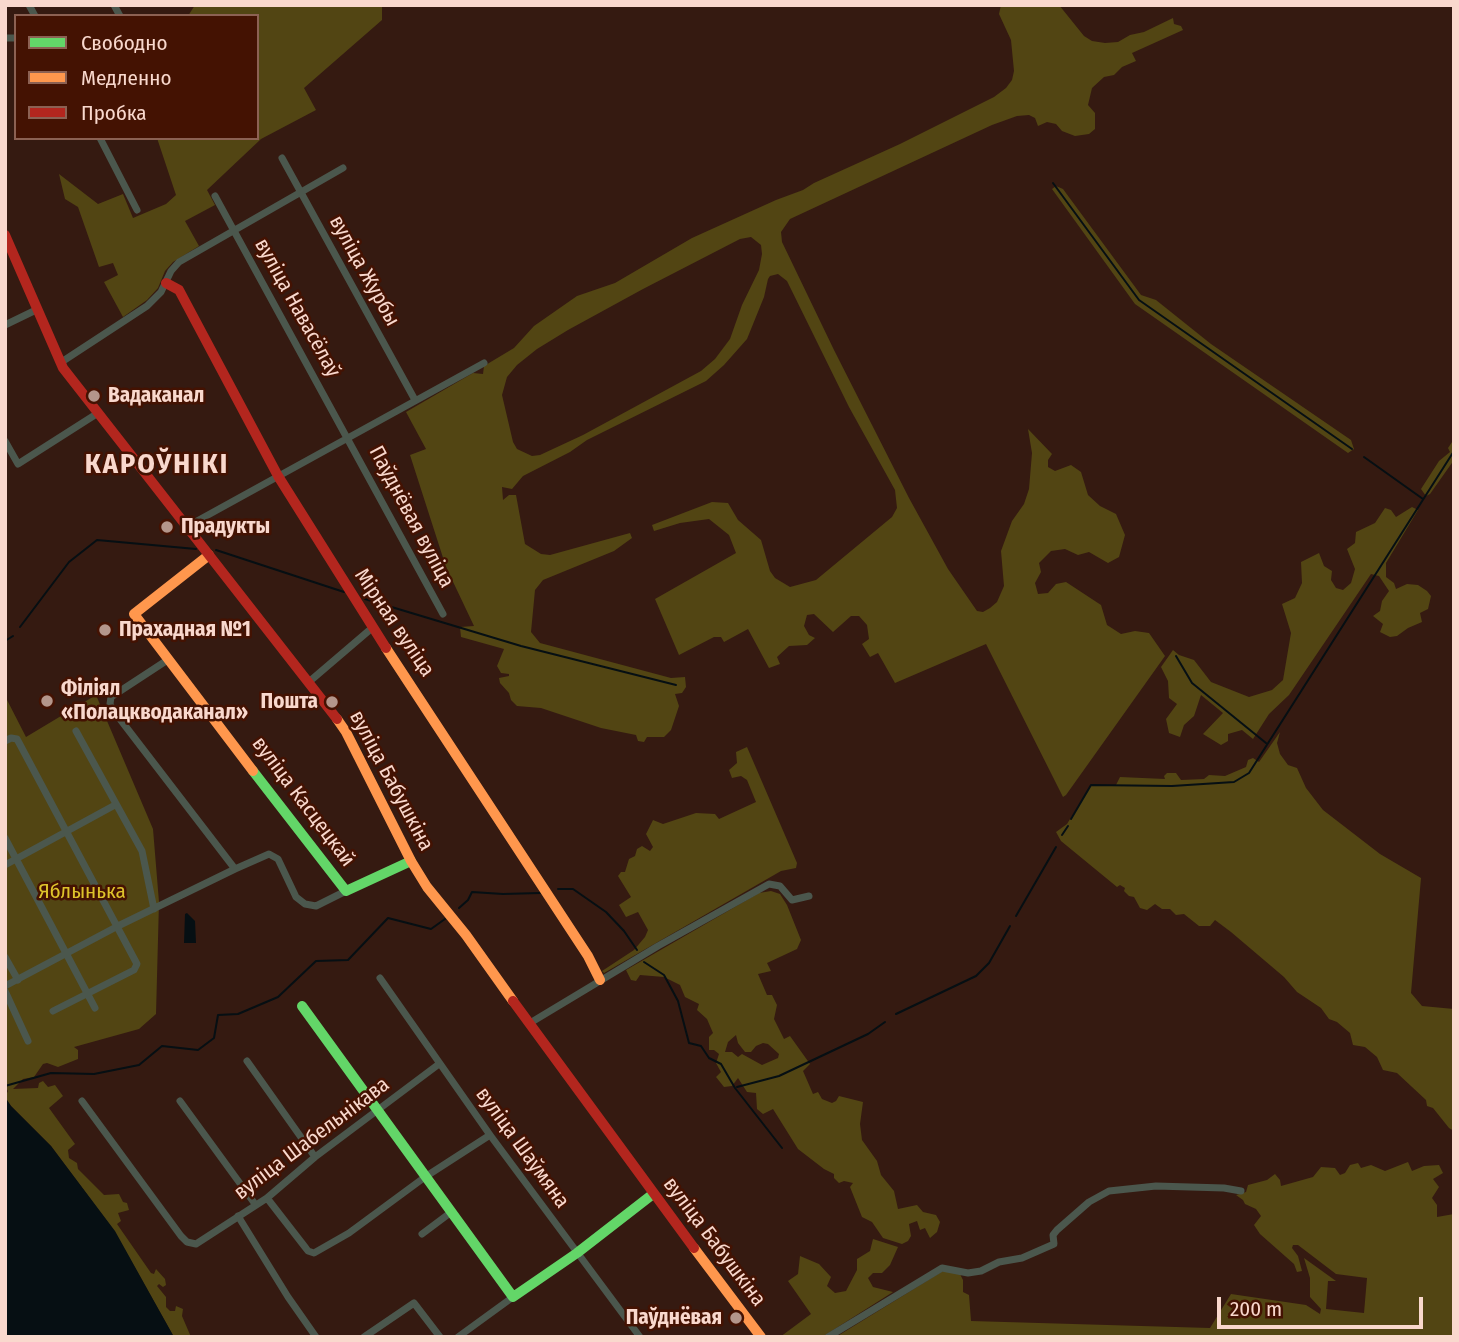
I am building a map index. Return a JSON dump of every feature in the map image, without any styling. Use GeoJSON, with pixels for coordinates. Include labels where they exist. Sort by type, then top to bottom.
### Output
{"type":"FeatureCollection","features":[{"type":"Feature","properties":{"kind":"street"},"geometry":{"type":"LineString","coordinates":[[101,140],[137,209]]}},
{"type":"Feature","properties":{"kind":"street","name":"вуліца Журбы"},"geometry":{"type":"LineString","coordinates":[[282,158],[415,400]]}},
{"type":"Feature","properties":{"kind":"street"},"geometry":{"type":"LineString","coordinates":[[60,363],[147,306],[161,292],[171,271],[179,262],[343,168]]}},
{"type":"Feature","properties":{"kind":"street","name":"вуліца Навасёлаў"},"geometry":{"type":"LineString","coordinates":[[215,196],[348,437]]}},
{"type":"Feature","properties":{"kind":"street","name":"вуліца Бабушкіна"},"geometry":{"type":"LineString","coordinates":[[5,235],[60,363],[310,681],[346,732],[411,862],[653,1194],[761,1337]]}},
{"type":"Feature","properties":{"kind":"street","name":"Мірная вуліца"},"geometry":{"type":"LineString","coordinates":[[166,283],[179,290],[278,477],[372,628],[409,680],[588,957],[600,980]]}},
{"type":"Feature","properties":{"kind":"street"},"geometry":{"type":"LineString","coordinates":[[5,325],[36,310]]}},
{"type":"Feature","properties":{"kind":"street"},"geometry":{"type":"LineString","coordinates":[[188,526],[484,363]]}},
{"type":"Feature","properties":{"kind":"street"},"geometry":{"type":"LineString","coordinates":[[5,441],[18,464],[98,413]]}},
{"type":"Feature","properties":{"kind":"street","name":"Паўднёвая вуліца"},"geometry":{"type":"LineString","coordinates":[[348,437],[443,614]]}},
{"type":"Feature","properties":{"kind":"street","name":"вуліца Касцецкай"},"geometry":{"type":"LineString","coordinates":[[209,555],[134,614],[346,891],[411,862]]}},
{"type":"Feature","properties":{"kind":"street"},"geometry":{"type":"LineString","coordinates":[[310,681],[372,628]]}},
{"type":"Feature","properties":{"kind":"street"},"geometry":{"type":"LineString","coordinates":[[169,659],[111,697],[110,704],[235,869]]}},
{"type":"Feature","properties":{"kind":"street"},"geometry":{"type":"LineString","coordinates":[[76,731],[142,851],[154,909]]}},
{"type":"Feature","properties":{"kind":"street"},"geometry":{"type":"LineString","coordinates":[[5,741],[17,739],[136,961],[136,968],[53,1011]]}},
{"type":"Feature","properties":{"kind":"street"},"geometry":{"type":"LineString","coordinates":[[5,865],[115,805]]}},
{"type":"Feature","properties":{"kind":"street"},"geometry":{"type":"LineString","coordinates":[[5,838],[95,1007]]}},
{"type":"Feature","properties":{"kind":"street"},"geometry":{"type":"LineString","coordinates":[[27,1041],[5,989],[66,953],[235,869],[270,854],[278,859],[296,897],[304,904],[316,906],[346,891]]}},
{"type":"Feature","properties":{"kind":"street"},"geometry":{"type":"LineString","coordinates":[[530,1024],[600,980],[769,884],[780,886],[792,900],[810,896]]}},
{"type":"Feature","properties":{"kind":"street"},"geometry":{"type":"LineString","coordinates":[[5,957],[18,980]]}},
{"type":"Feature","properties":{"kind":"street","name":"вуліца Шаўмяна"},"geometry":{"type":"LineString","coordinates":[[380,978],[490,1135],[640,1337]]}},
{"type":"Feature","properties":{"kind":"street"},"geometry":{"type":"LineString","coordinates":[[302,1006],[513,1297]]}},
{"type":"Feature","properties":{"kind":"street"},"geometry":{"type":"LineString","coordinates":[[247,1061],[315,1157]]}},
{"type":"Feature","properties":{"kind":"street","name":"вуліца Шабельнікава"},"geometry":{"type":"LineString","coordinates":[[82,1101],[181,1236],[187,1242],[196,1244],[267,1198],[315,1157],[439,1064]]}},
{"type":"Feature","properties":{"kind":"street"},"geometry":{"type":"LineString","coordinates":[[180,1101],[255,1204]]}},
{"type":"Feature","properties":{"kind":"street"},"geometry":{"type":"LineString","coordinates":[[267,1198],[304,1247],[314,1252],[349,1233],[425,1177],[490,1135]]}},
{"type":"Feature","properties":{"kind":"street"},"geometry":{"type":"LineString","coordinates":[[828,1337],[942,1268],[959,1269],[968,1273],[981,1271],[999,1262],[1022,1258],[1054,1244],[1053,1235],[1057,1230],[1089,1202],[1108,1192],[1156,1186],[1241,1191]]}},
{"type":"Feature","properties":{"kind":"street"},"geometry":{"type":"LineString","coordinates":[[458,1337],[577,1253],[653,1194]]}},
{"type":"Feature","properties":{"kind":"street"},"geometry":{"type":"LineString","coordinates":[[422,1234],[450,1213]]}},
{"type":"Feature","properties":{"kind":"street"},"geometry":{"type":"LineString","coordinates":[[238,1216],[316,1337]]}},
{"type":"Feature","properties":{"kind":"street"},"geometry":{"type":"LineString","coordinates":[[365,1337],[414,1303],[440,1337]]}},
{"type":"Feature","properties":{"kind":"green space"},"geometry":{"type":"Polygon","coordinates":[[[195,5],[382,5],[382,20],[304,88],[316,110],[261,139],[207,190],[215,205],[185,221],[199,246],[173,262],[165,271],[158,288],[147,300],[123,317],[104,282],[118,275],[113,263],[99,267],[78,207],[65,199],[59,174],[98,204],[123,194],[133,218],[166,204],[176,195],[158,140],[259,140],[259,14],[189,14],[195,5]]]}},
{"type":"Feature","properties":{"kind":"green space"},"geometry":{"type":"Polygon","coordinates":[[[1001,5],[1059,5],[1084,36],[1092,41],[1105,43],[1118,42],[1173,18],[1174,24],[1181,26],[1183,30],[1132,53],[1136,61],[1122,67],[1114,75],[1104,77],[1092,88],[1088,105],[1095,113],[1095,129],[1089,134],[1075,136],[1062,131],[1056,124],[1047,122],[1038,126],[1035,118],[1029,115],[1017,116],[992,125],[790,219],[781,232],[782,242],[909,498],[948,569],[977,611],[983,612],[997,602],[1004,586],[1001,551],[1012,521],[1024,504],[1029,489],[1032,453],[1028,429],[1052,454],[1048,467],[1055,471],[1071,465],[1081,472],[1088,495],[1100,506],[1116,514],[1125,535],[1119,557],[1108,563],[1089,552],[1078,555],[1065,549],[1051,551],[1039,563],[1041,572],[1035,583],[1038,594],[1048,593],[1056,584],[1066,582],[1101,605],[1107,625],[1121,634],[1135,631],[1149,633],[1165,656],[1063,797],[986,644],[895,683],[878,653],[870,657],[862,644],[869,639],[867,625],[859,616],[851,616],[833,632],[814,614],[807,615],[804,626],[809,635],[815,638],[807,645],[789,646],[777,657],[780,664],[769,668],[748,629],[724,642],[721,637],[714,637],[679,655],[655,599],[736,553],[729,535],[709,519],[680,523],[654,531],[652,525],[712,502],[728,503],[738,520],[761,540],[770,571],[775,578],[790,587],[816,580],[892,517],[897,508],[895,490],[849,407],[787,281],[778,274],[768,279],[764,297],[747,339],[706,381],[587,440],[570,452],[523,476],[512,489],[502,487],[503,500],[509,495],[516,495],[525,544],[541,554],[550,555],[630,533],[632,538],[614,551],[543,580],[535,590],[531,632],[540,643],[671,678],[685,677],[686,687],[682,693],[675,694],[679,706],[671,730],[664,737],[647,737],[644,742],[638,741],[636,735],[601,728],[541,708],[517,706],[500,683],[499,678],[509,676],[501,673],[497,666],[504,649],[461,637],[460,627],[474,626],[446,567],[410,455],[426,449],[406,412],[473,373],[483,374],[484,366],[514,348],[534,326],[577,296],[615,283],[692,238],[803,190],[994,97],[1006,88],[1014,71],[1011,40],[999,14],[1001,5]],[[751,237],[740,239],[568,330],[517,365],[507,377],[502,395],[517,449],[532,456],[540,455],[583,435],[701,371],[715,359],[730,339],[742,305],[759,270],[761,245],[751,237]]]}},
{"type":"Feature","properties":{"kind":"green space"},"geometry":{"type":"Polygon","coordinates":[[[1056,186],[1063,189],[1141,295],[1156,300],[1211,344],[1351,440],[1354,449],[1348,453],[1135,304],[1052,189],[1056,186]]]}},
{"type":"Feature","properties":{"kind":"green space"},"geometry":{"type":"Polygon","coordinates":[[[1454,439],[1454,460],[1426,496],[1421,489],[1439,461],[1450,452],[1448,448],[1454,439]]]}},
{"type":"Feature","properties":{"kind":"green space"},"geometry":{"type":"Polygon","coordinates":[[[1412,507],[1418,510],[1386,563],[1386,577],[1394,583],[1396,589],[1407,584],[1418,585],[1431,596],[1428,609],[1420,613],[1422,622],[1397,636],[1390,637],[1380,632],[1383,624],[1373,616],[1380,611],[1382,601],[1389,591],[1379,576],[1371,574],[1289,695],[1269,714],[1253,739],[1242,730],[1228,734],[1228,741],[1221,745],[1203,734],[1223,713],[1201,695],[1194,716],[1184,725],[1180,737],[1169,733],[1166,719],[1177,704],[1169,698],[1168,681],[1161,667],[1173,650],[1194,660],[1211,682],[1249,697],[1272,690],[1283,680],[1291,633],[1282,604],[1295,598],[1302,583],[1301,562],[1319,553],[1324,566],[1332,571],[1331,580],[1336,588],[1343,590],[1351,583],[1355,569],[1347,549],[1355,543],[1356,532],[1375,523],[1385,508],[1391,510],[1396,517],[1412,507]]]}},
{"type":"Feature","properties":{"kind":"green space","name":"Яблынька"},"geometry":{"type":"Polygon","coordinates":[[[96,695],[153,829],[159,902],[156,1014],[139,1029],[74,1047],[78,1050],[78,1059],[58,1067],[43,1064],[34,1077],[23,1079],[13,1089],[38,1088],[43,1081],[48,1087],[55,1085],[63,1096],[49,1108],[75,1144],[68,1150],[69,1158],[77,1163],[78,1169],[104,1195],[119,1194],[123,1202],[127,1203],[129,1210],[118,1213],[121,1221],[117,1224],[151,1273],[154,1274],[156,1269],[165,1279],[166,1285],[157,1286],[166,1297],[166,1307],[170,1311],[175,1311],[176,1306],[183,1309],[182,1316],[191,1337],[174,1337],[114,1231],[51,1146],[5,1097],[8,1091],[5,1086],[5,696],[26,737],[96,695]]]}},
{"type":"Feature","properties":{"kind":"green space"},"geometry":{"type":"Polygon","coordinates":[[[1280,732],[1277,743],[1280,754],[1288,765],[1297,768],[1306,788],[1323,810],[1380,854],[1421,878],[1411,993],[1422,1006],[1454,1009],[1454,1131],[1397,1073],[1383,1070],[1377,1057],[1365,1047],[1353,1045],[1350,1033],[1297,992],[1284,977],[1231,932],[1215,920],[1210,926],[1199,926],[1184,914],[1176,915],[1170,909],[1162,909],[1155,904],[1147,910],[1140,908],[1134,897],[1124,891],[1125,888],[1120,885],[1117,887],[1061,841],[1056,832],[1067,824],[1091,785],[1116,785],[1120,777],[1165,779],[1167,773],[1176,773],[1181,780],[1204,779],[1209,775],[1225,776],[1246,767],[1248,760],[1253,758],[1259,762],[1280,732]]]}},
{"type":"Feature","properties":{"kind":"green space"},"geometry":{"type":"Polygon","coordinates":[[[747,747],[797,863],[796,868],[781,871],[604,973],[602,971],[634,950],[648,930],[638,912],[626,917],[619,905],[631,897],[618,876],[625,872],[629,859],[635,856],[637,849],[642,846],[650,851],[653,847],[646,834],[653,820],[663,824],[696,813],[715,814],[719,819],[756,802],[747,780],[741,776],[732,778],[729,770],[737,763],[736,752],[747,747]]]}},
{"type":"Feature","properties":{"kind":"green space"},"geometry":{"type":"Polygon","coordinates":[[[771,891],[780,894],[801,940],[797,949],[767,963],[771,971],[758,974],[767,995],[772,995],[777,1005],[774,1019],[784,1039],[790,1036],[810,1064],[803,1071],[813,1094],[818,1092],[822,1099],[832,1103],[839,1096],[863,1102],[860,1124],[862,1140],[877,1161],[881,1175],[894,1191],[898,1209],[917,1205],[923,1212],[936,1215],[940,1222],[937,1232],[930,1238],[925,1228],[920,1230],[917,1221],[909,1224],[911,1236],[902,1244],[883,1238],[872,1222],[862,1217],[850,1187],[853,1183],[839,1183],[834,1174],[798,1149],[773,1109],[763,1114],[757,1109],[756,1093],[747,1092],[738,1078],[732,1086],[724,1087],[716,1077],[721,1072],[716,1063],[719,1054],[709,1050],[709,1037],[713,1033],[707,1019],[697,1010],[699,1004],[685,997],[680,985],[664,977],[640,975],[636,981],[631,980],[626,970],[759,893],[771,891]],[[736,1035],[728,1042],[725,1052],[732,1052],[738,1057],[742,1054],[762,1065],[778,1058],[779,1054],[768,1044],[763,1043],[751,1052],[745,1052],[736,1035]]]}},
{"type":"Feature","properties":{"kind":"green space"},"geometry":{"type":"Polygon","coordinates":[[[1408,1162],[1412,1171],[1424,1166],[1439,1165],[1443,1173],[1433,1179],[1439,1187],[1432,1198],[1437,1205],[1437,1217],[1454,1214],[1454,1337],[836,1337],[943,1271],[960,1274],[963,1292],[969,1295],[971,1321],[1210,1328],[1231,1294],[1306,1305],[1320,1314],[1321,1309],[1310,1297],[1310,1278],[1304,1258],[1336,1281],[1328,1281],[1326,1309],[1364,1313],[1367,1278],[1336,1274],[1298,1245],[1293,1245],[1302,1271],[1297,1272],[1294,1264],[1260,1234],[1254,1225],[1261,1216],[1256,1209],[1245,1204],[1236,1195],[1246,1192],[1248,1185],[1267,1180],[1275,1174],[1281,1186],[1313,1177],[1321,1167],[1335,1168],[1340,1175],[1345,1173],[1350,1165],[1358,1163],[1361,1168],[1371,1165],[1385,1171],[1408,1162]]]}},
{"type":"Feature","properties":{"kind":"green space"},"geometry":{"type":"Polygon","coordinates":[[[873,1239],[898,1247],[890,1265],[882,1273],[873,1273],[868,1278],[873,1287],[893,1292],[822,1337],[780,1337],[811,1314],[788,1281],[798,1274],[800,1256],[819,1264],[831,1277],[827,1286],[835,1293],[846,1291],[857,1270],[857,1259],[870,1251],[873,1239]]]}},
{"type":"Feature","properties":{"kind":"shaded area"},"geometry":{"type":"Polygon","coordinates":[[[187,913],[195,921],[196,943],[184,943],[187,913]]]}},
{"type":"Feature","properties":{"kind":"shaded area"},"geometry":{"type":"Polygon","coordinates":[[[5,1097],[51,1146],[115,1231],[174,1337],[5,1337],[5,1097]]]}},
{"type":"Feature","properties":{"kind":"waterway"},"geometry":{"type":"LineString","coordinates":[[1053,183],[1139,300],[1352,449]]}},
{"type":"Feature","properties":{"kind":"waterway"},"geometry":{"type":"LineString","coordinates":[[1071,819],[1091,785],[1172,786],[1234,782],[1249,773],[1454,451]]}},
{"type":"Feature","properties":{"kind":"waterway"},"geometry":{"type":"LineString","coordinates":[[1364,457],[1423,499]]}},
{"type":"Feature","properties":{"kind":"waterway"},"geometry":{"type":"LineString","coordinates":[[20,627],[69,562],[97,540],[196,549]]}},
{"type":"Feature","properties":{"kind":"waterway"},"geometry":{"type":"LineString","coordinates":[[216,550],[344,592]]}},
{"type":"Feature","properties":{"kind":"waterway"},"geometry":{"type":"LineString","coordinates":[[365,599],[521,646],[676,685]]}},
{"type":"Feature","properties":{"kind":"waterway"},"geometry":{"type":"LineString","coordinates":[[5,641],[13,636]]}},
{"type":"Feature","properties":{"kind":"waterway"},"geometry":{"type":"LineString","coordinates":[[1176,656],[1192,683],[1266,743]]}},
{"type":"Feature","properties":{"kind":"waterway"},"geometry":{"type":"LineString","coordinates":[[1062,835],[1068,826]]}},
{"type":"Feature","properties":{"kind":"waterway"},"geometry":{"type":"LineString","coordinates":[[1016,916],[1056,847]]}},
{"type":"Feature","properties":{"kind":"waterway"},"geometry":{"type":"LineString","coordinates":[[558,889],[573,889],[606,912],[637,950]]}},
{"type":"Feature","properties":{"kind":"waterway"},"geometry":{"type":"LineString","coordinates":[[459,908],[472,892],[540,893]]}},
{"type":"Feature","properties":{"kind":"waterway"},"geometry":{"type":"LineString","coordinates":[[5,1086],[51,1073],[94,1074],[139,1065],[162,1046],[198,1050],[214,1038],[218,1015],[238,1014],[278,997],[316,961],[348,960],[388,918],[431,929],[445,919]]}},
{"type":"Feature","properties":{"kind":"waterway"},"geometry":{"type":"LineString","coordinates":[[896,1014],[976,976],[989,963],[1010,926]]}},
{"type":"Feature","properties":{"kind":"waterway"},"geometry":{"type":"LineString","coordinates":[[644,962],[664,975],[678,1001],[689,1043],[701,1046],[709,1058],[721,1064],[735,1088],[782,1148]]}},
{"type":"Feature","properties":{"kind":"waterway"},"geometry":{"type":"LineString","coordinates":[[737,1087],[779,1076],[868,1034],[885,1022]]}},
{"type":"Feature","properties":{"kind":"traffic: fast"},"geometry":{"type":"LineString","coordinates":[[253,771],[346,891],[411,861]]}},
{"type":"Feature","properties":{"kind":"traffic: fast"},"geometry":{"type":"LineString","coordinates":[[302,1006],[513,1297],[577,1253],[653,1194]]}},
{"type":"Feature","properties":{"kind":"traffic: slow"},"geometry":{"type":"LineString","coordinates":[[209,555],[134,614],[253,771]]}},
{"type":"Feature","properties":{"kind":"traffic: slow"},"geometry":{"type":"LineString","coordinates":[[386,648],[588,956],[600,980]]}},
{"type":"Feature","properties":{"kind":"traffic: slow"},"geometry":{"type":"LineString","coordinates":[[337,719],[427,887],[466,935],[513,1001]]}},
{"type":"Feature","properties":{"kind":"traffic: slow"},"geometry":{"type":"LineString","coordinates":[[694,1248],[761,1337]]}},
{"type":"Feature","properties":{"kind":"traffic: jam"},"geometry":{"type":"LineString","coordinates":[[5,235],[63,368],[337,719]]}},
{"type":"Feature","properties":{"kind":"traffic: jam"},"geometry":{"type":"LineString","coordinates":[[166,283],[179,290],[278,476],[386,648]]}},
{"type":"Feature","properties":{"kind":"traffic: jam"},"geometry":{"type":"LineString","coordinates":[[513,1001],[694,1248]]}},
{"type":"Feature","properties":{"kind":"place","name":"Вадаканал"},"geometry":{"type":"Point","coordinates":[94,396]}},
{"type":"Feature","properties":{"kind":"place","name":"Прадукты"},"geometry":{"type":"Point","coordinates":[167,527]}},
{"type":"Feature","properties":{"kind":"place","name":"Прахадная №1"},"geometry":{"type":"Point","coordinates":[105,630]}},
{"type":"Feature","properties":{"kind":"place","name":"Філіял «Полацкводаканал»"},"geometry":{"type":"Point","coordinates":[47,701]}},
{"type":"Feature","properties":{"kind":"place","name":"Пошта"},"geometry":{"type":"Point","coordinates":[332,702]}},
{"type":"Feature","properties":{"kind":"place","name":"Паўднёвая"},"geometry":{"type":"Point","coordinates":[736,1318]}},
{"type":"Feature","properties":{"kind":"district","name":"КАРОЎНІКІ"},"geometry":{"type":"Point","coordinates":[157,465]}}]}
